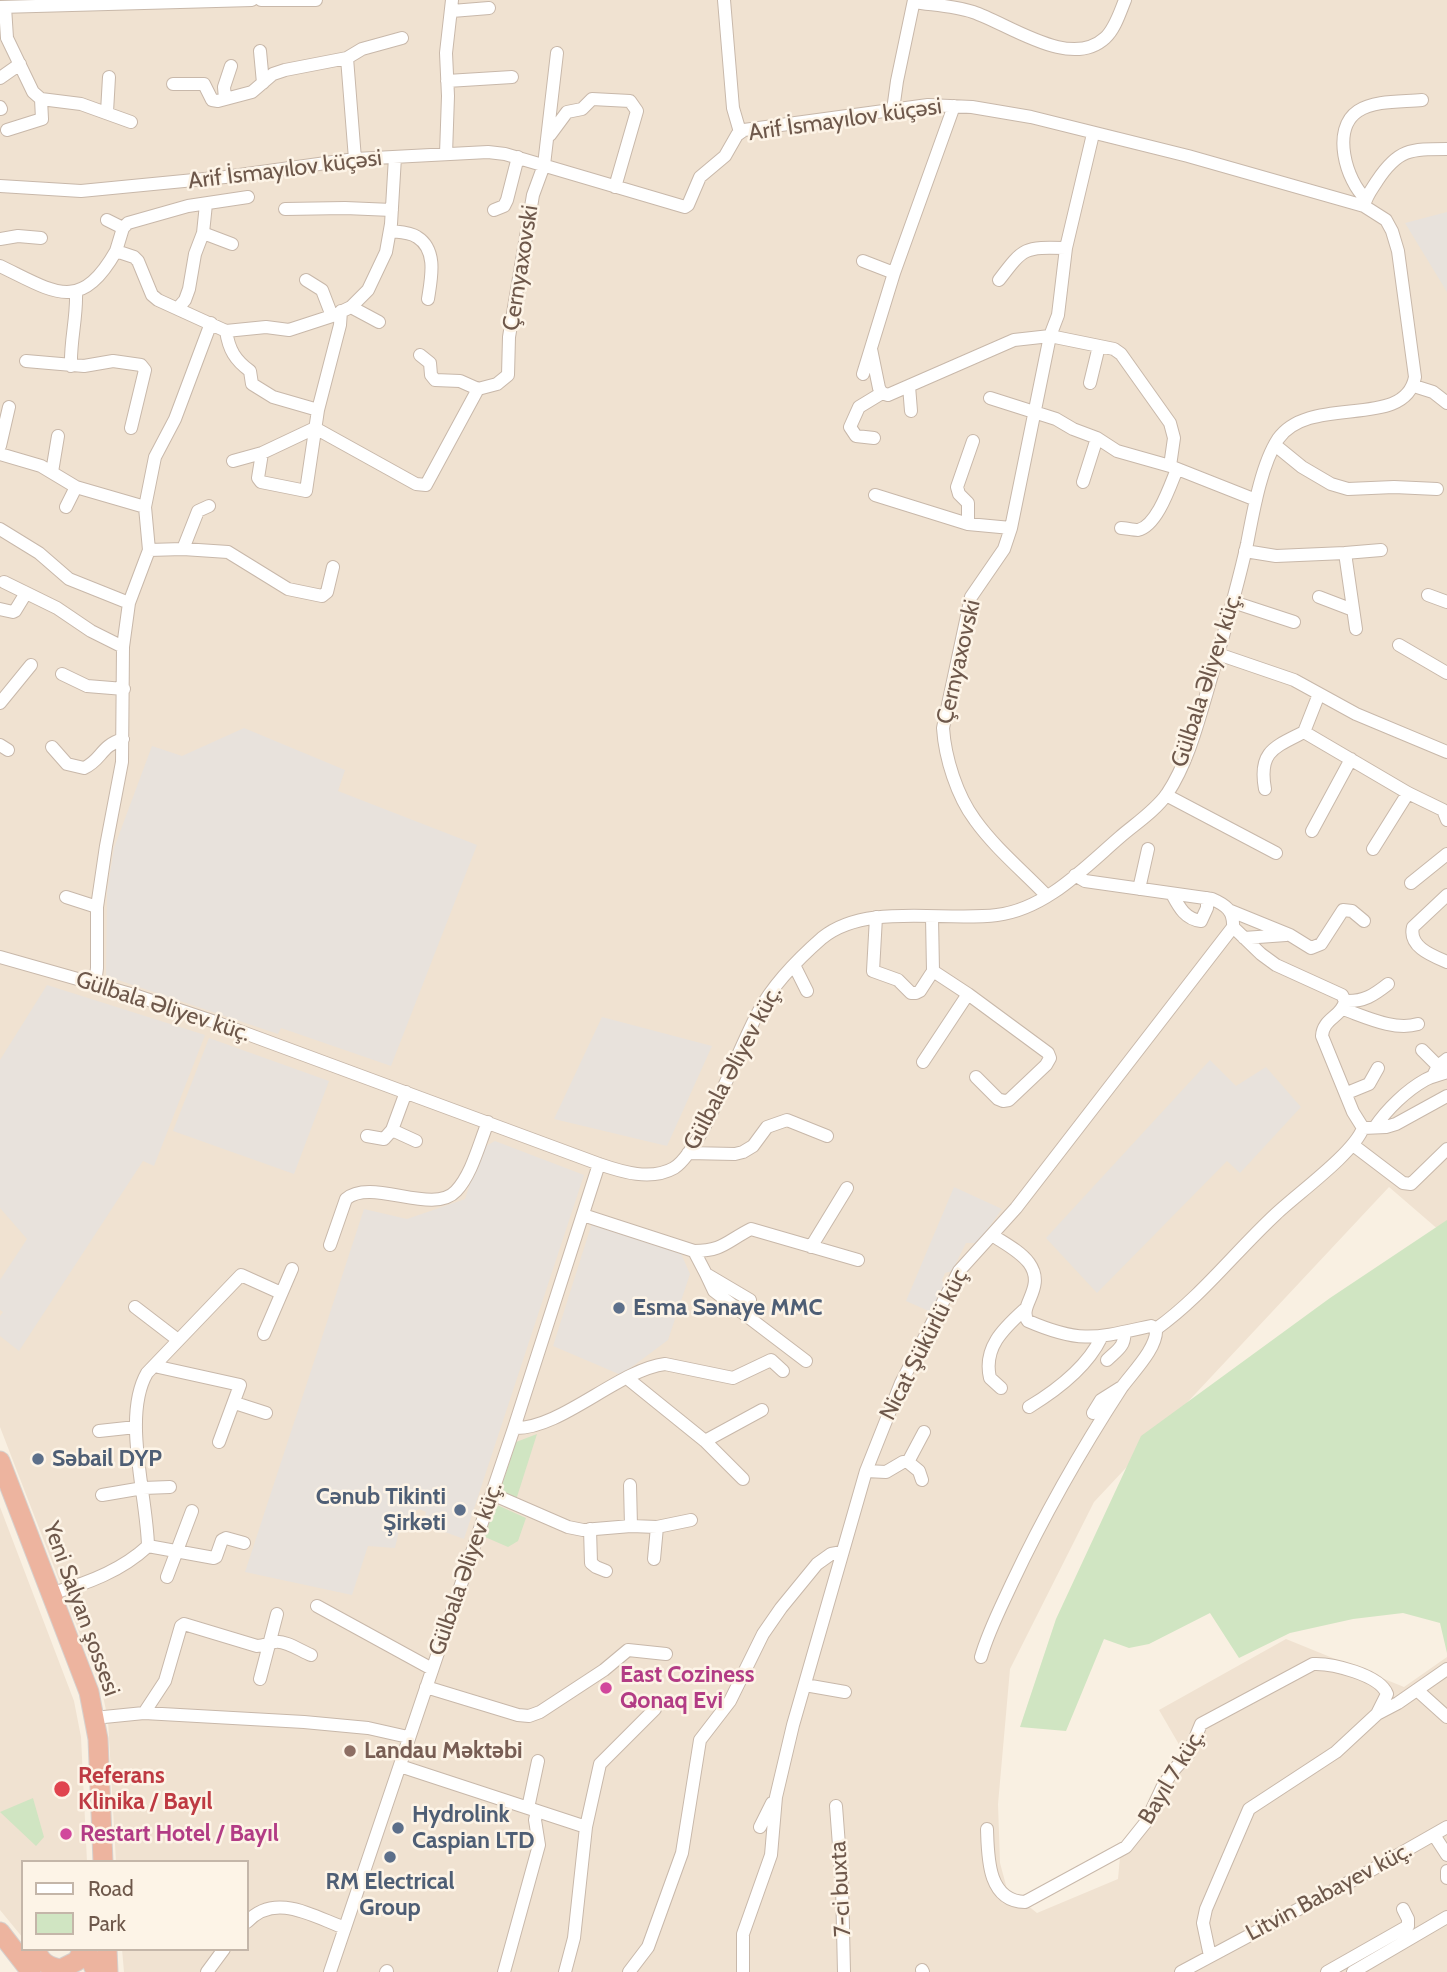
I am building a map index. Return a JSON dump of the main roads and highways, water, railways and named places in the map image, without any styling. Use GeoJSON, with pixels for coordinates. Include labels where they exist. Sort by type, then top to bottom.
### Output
{"type":"FeatureCollection","features":[{"type":"Feature","properties":{"kind":"highway","name":"Yeni Salyan şossesi"},"geometry":{"type":"LineString","coordinates":[[0,1461],[83,1674],[98,1739],[103,1860]]}},
{"type":"Feature","properties":{"kind":"highway"},"geometry":{"type":"LineString","coordinates":[[0,1932],[21,1947]]}},
{"type":"Feature","properties":{"kind":"highway"},"geometry":{"type":"LineString","coordinates":[[26,1951],[47,1965],[61,1969],[78,1957],[96,1972]]}},
{"type":"Feature","properties":{"kind":"highway"},"geometry":{"type":"LineString","coordinates":[[26,1951],[31,1972]]}},
{"type":"Feature","properties":{"kind":"highway"},"geometry":{"type":"LineString","coordinates":[[107,1951],[108,1972]]}},
{"type":"Feature","properties":{"kind":"place","name":"Esma Sənaye MMC"},"geometry":{"type":"Point","coordinates":[619,1308]}},
{"type":"Feature","properties":{"kind":"place","name":"Səbail DYP"},"geometry":{"type":"Point","coordinates":[38,1459]}},
{"type":"Feature","properties":{"kind":"place","name":"Cənub Tikinti Şirkəti"},"geometry":{"type":"Point","coordinates":[460,1510]}},
{"type":"Feature","properties":{"kind":"place","name":"East Coziness Qonaq Evi"},"geometry":{"type":"Point","coordinates":[606,1688]}},
{"type":"Feature","properties":{"kind":"place","name":"Landau Məktəbi"},"geometry":{"type":"Point","coordinates":[350,1751]}},
{"type":"Feature","properties":{"kind":"place","name":"Referans Klinika / Bayıl"},"geometry":{"type":"Point","coordinates":[62,1789]}},
{"type":"Feature","properties":{"kind":"place","name":"Hydrolink Caspian LTD"},"geometry":{"type":"Point","coordinates":[398,1828]}},
{"type":"Feature","properties":{"kind":"place","name":"Restart Hotel / Bayıl"},"geometry":{"type":"Point","coordinates":[66,1834]}},
{"type":"Feature","properties":{"kind":"place","name":"RM Electrical Group"},"geometry":{"type":"Point","coordinates":[390,1857]}}]}
